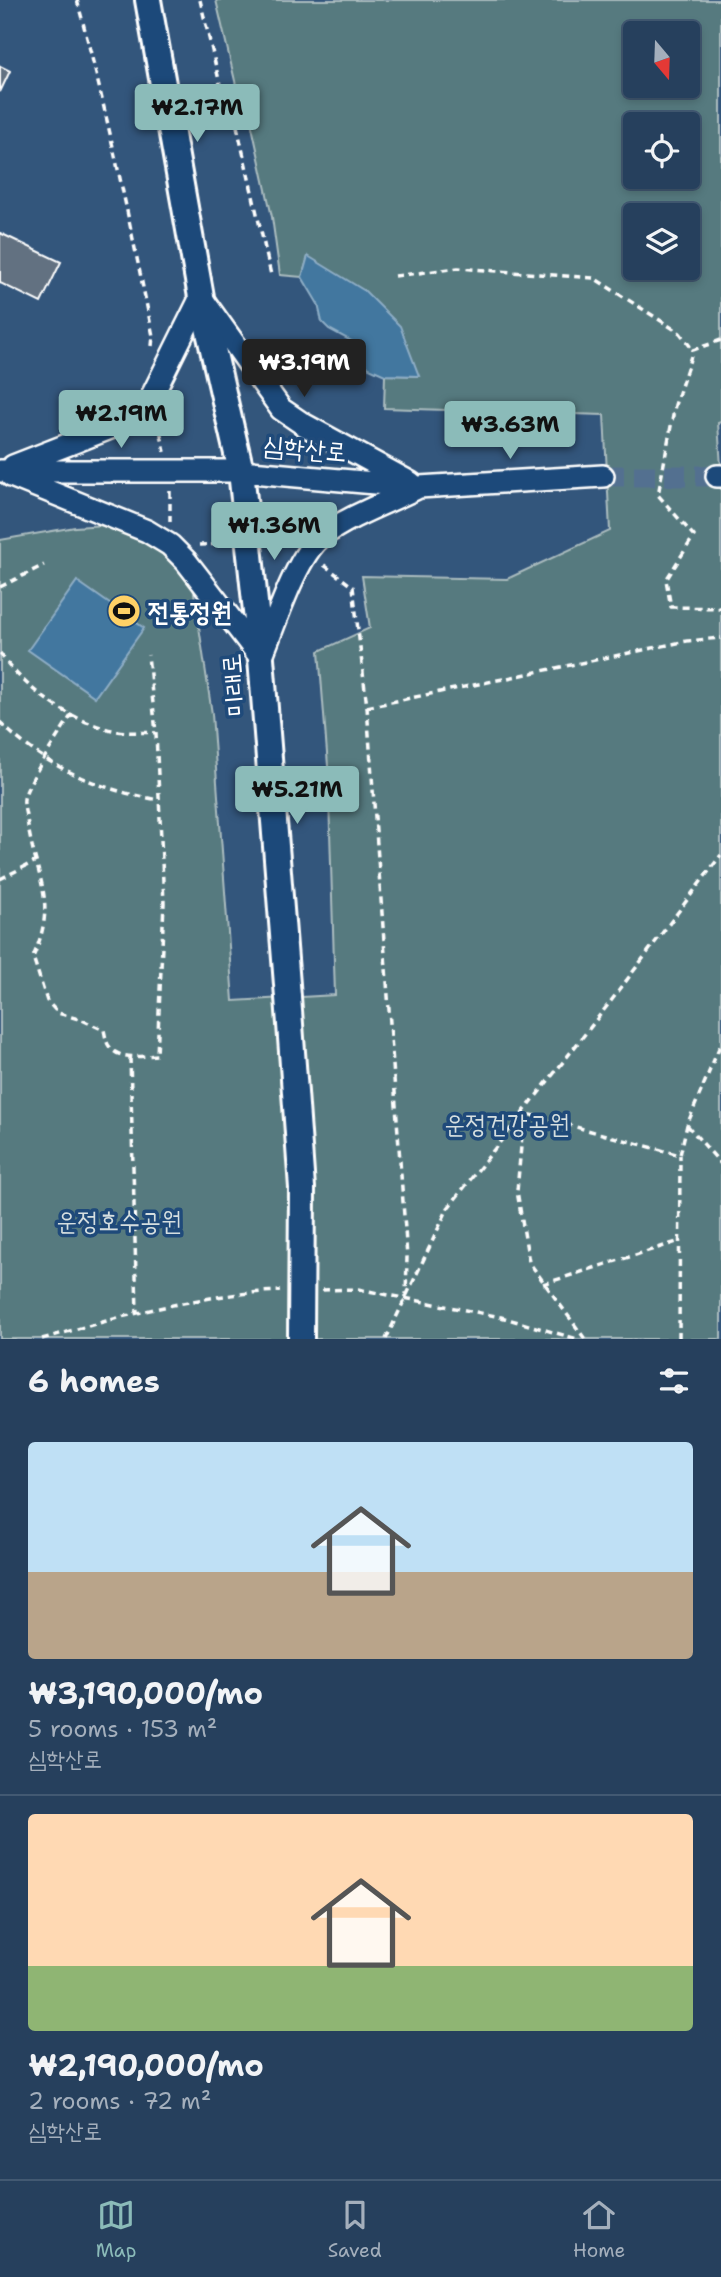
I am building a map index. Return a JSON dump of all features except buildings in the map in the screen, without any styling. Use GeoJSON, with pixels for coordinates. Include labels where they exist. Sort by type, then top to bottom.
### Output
{"type":"FeatureCollection","features":[{"type":"Feature","properties":{"kind":"main road","name":"미래로"},"geometry":{"type":"LineString","coordinates":[[148,0],[201,297],[241,471],[261,658],[302,1188],[301,1339]]}},
{"type":"Feature","properties":{"kind":"street"},"geometry":{"type":"LineString","coordinates":[[0,471],[113,427],[132,416],[152,396],[201,297],[281,409],[303,424],[419,487]]}},
{"type":"Feature","properties":{"kind":"street"},"geometry":{"type":"LineString","coordinates":[[0,471],[147,531],[171,546],[186,561],[261,658],[306,552],[319,538],[419,487]]}},
{"type":"Feature","properties":{"kind":"street","name":"심학산로"},"geometry":{"type":"LineString","coordinates":[[0,471],[241,471],[419,487],[603,476]]}},
{"type":"Feature","properties":{"kind":"path"},"geometry":{"type":"LineString","coordinates":[[77,0],[132,231],[153,336],[152,349]]}},
{"type":"Feature","properties":{"kind":"path"},"geometry":{"type":"LineString","coordinates":[[200,0],[224,101],[237,126],[271,275]]}},
{"type":"Feature","properties":{"kind":"path"},"geometry":{"type":"LineString","coordinates":[[395,276],[458,268],[594,278],[680,333],[693,350]]}},
{"type":"Feature","properties":{"kind":"path"},"geometry":{"type":"LineString","coordinates":[[693,350],[721,340]]}},
{"type":"Feature","properties":{"kind":"path"},"geometry":{"type":"LineString","coordinates":[[693,350],[675,405],[658,495],[694,536],[666,580],[671,607],[721,608]]}},
{"type":"Feature","properties":{"kind":"path"},"geometry":{"type":"LineString","coordinates":[[152,396],[170,471],[171,546],[249,543]]}},
{"type":"Feature","properties":{"kind":"path"},"geometry":{"type":"LineString","coordinates":[[306,552],[353,587],[367,708],[406,1243],[406,1298]]}},
{"type":"Feature","properties":{"kind":"path"},"geometry":{"type":"LineString","coordinates":[[0,587],[44,565]]}},
{"type":"Feature","properties":{"kind":"path"},"geometry":{"type":"LineString","coordinates":[[367,708],[687,642],[721,638]]}},
{"type":"Feature","properties":{"kind":"path"},"geometry":{"type":"LineString","coordinates":[[0,653],[7,664],[31,687],[72,714],[117,731],[156,733]]}},
{"type":"Feature","properties":{"kind":"path"},"geometry":{"type":"LineString","coordinates":[[72,714],[24,798],[44,888],[46,920],[43,936],[33,957],[47,1001],[58,1013],[104,1030],[109,1047],[121,1055],[158,1055],[164,903],[156,733],[148,655]]}},
{"type":"Feature","properties":{"kind":"path"},"geometry":{"type":"LineString","coordinates":[[0,722],[26,746],[80,778],[102,788],[159,800]]}},
{"type":"Feature","properties":{"kind":"path"},"geometry":{"type":"LineString","coordinates":[[386,1339],[448,1208],[721,855]]}},
{"type":"Feature","properties":{"kind":"path"},"geometry":{"type":"LineString","coordinates":[[0,879],[37,861]]}},
{"type":"Feature","properties":{"kind":"path"},"geometry":{"type":"LineString","coordinates":[[679,1339],[680,1155],[687,1125],[721,1044]]}},
{"type":"Feature","properties":{"kind":"path"},"geometry":{"type":"LineString","coordinates":[[130,1057],[137,1314]]}},
{"type":"Feature","properties":{"kind":"path"},"geometry":{"type":"LineString","coordinates":[[524,1113],[680,1155]]}},
{"type":"Feature","properties":{"kind":"path"},"geometry":{"type":"LineString","coordinates":[[524,1113],[517,1191],[529,1262],[585,1339]]}},
{"type":"Feature","properties":{"kind":"path"},"geometry":{"type":"LineString","coordinates":[[687,1125],[721,1164]]}},
{"type":"Feature","properties":{"kind":"path"},"geometry":{"type":"LineString","coordinates":[[543,1284],[680,1241]]}},
{"type":"Feature","properties":{"kind":"green space","name":"운정건강공원"},"geometry":{"type":"Polygon","coordinates":[[[216,0],[721,0],[721,422],[718,423],[721,467],[721,1339],[0,1339],[0,540],[75,527],[120,524],[169,548],[193,586],[212,714],[233,1001],[335,995],[328,766],[319,651],[370,628],[362,576],[507,579],[610,531],[604,415],[384,408],[385,375],[418,376],[308,257],[302,277],[280,275],[272,217],[251,122],[239,98],[216,0]]]}},
{"type":"Feature","properties":{"kind":"water"},"geometry":{"type":"Polygon","coordinates":[[[308,256],[365,291],[400,326],[419,376],[385,375],[367,367],[355,343],[329,329],[322,322],[318,304],[302,277],[308,256]]]}},
{"type":"Feature","properties":{"kind":"water"},"geometry":{"type":"Polygon","coordinates":[[[77,581],[144,628],[95,697],[28,650],[77,581]]]}},
{"type":"Feature","properties":{"kind":"tunnel"},"geometry":{"type":"LineString","coordinates":[[603,476],[717,476]]}},
{"type":"Feature","properties":{"kind":"place","name":"전통정원"},"geometry":{"type":"Point","coordinates":[124,611]}},
{"type":"Feature","properties":{"kind":"park label","name":"운정호수공원"},"geometry":{"type":"Point","coordinates":[119,1220]}}]}
